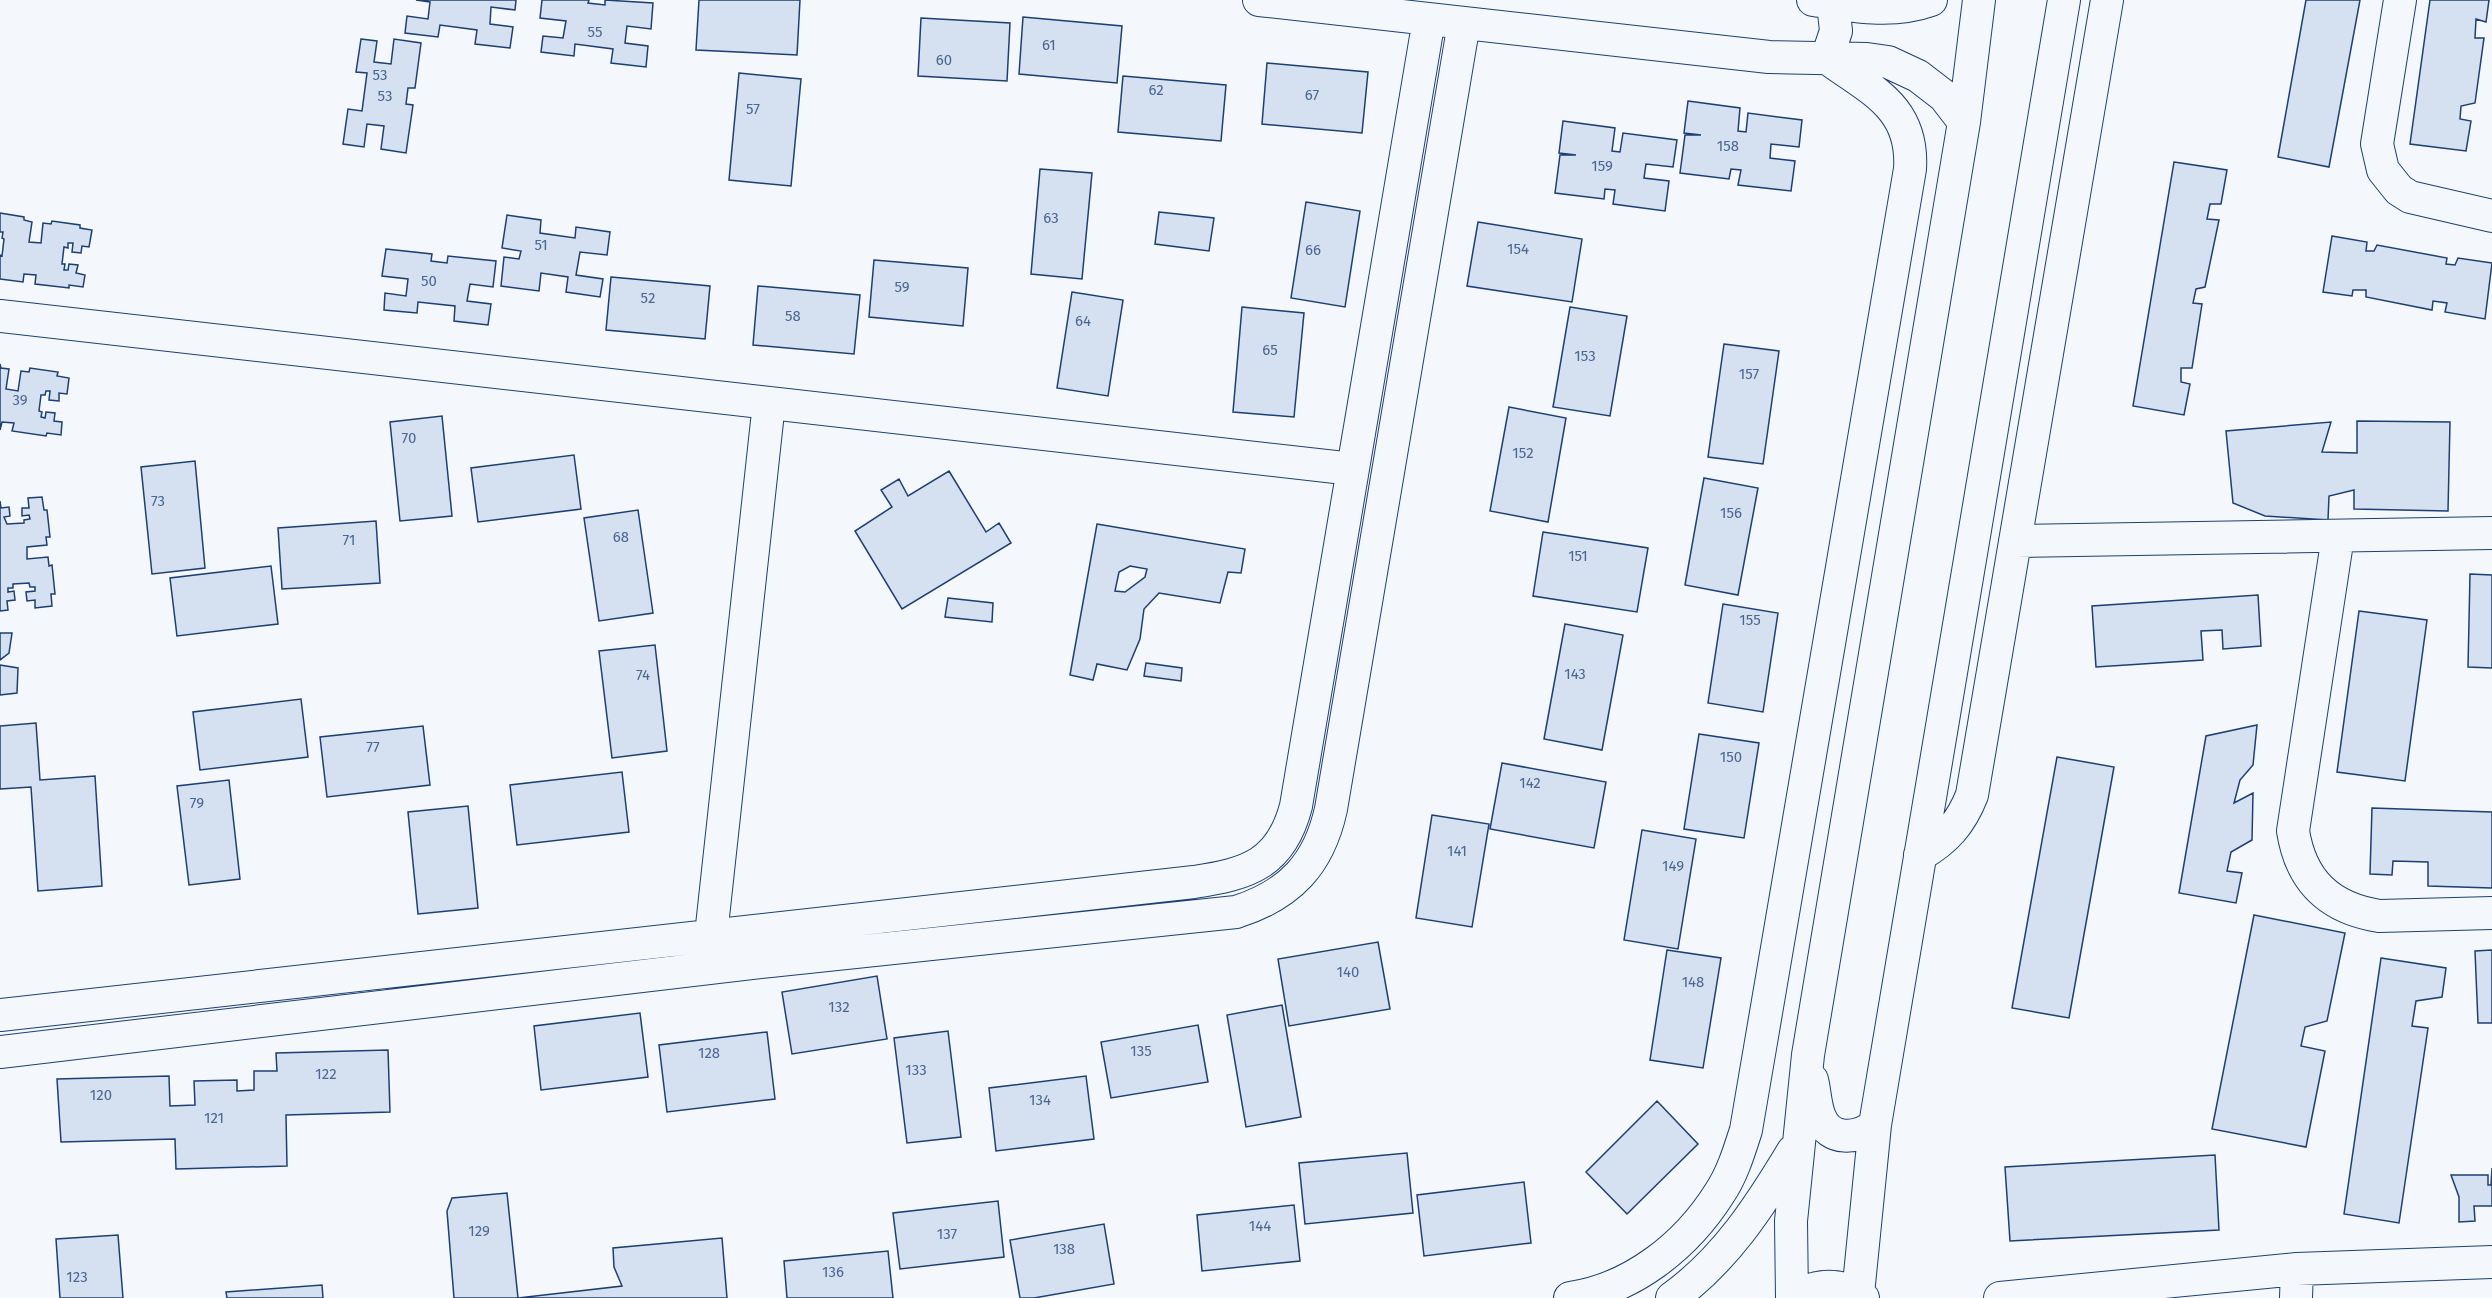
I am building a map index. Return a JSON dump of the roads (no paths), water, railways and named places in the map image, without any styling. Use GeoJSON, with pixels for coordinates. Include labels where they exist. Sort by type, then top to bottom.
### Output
{"type":"FeatureCollection","features":[{"type":"Feature","properties":{"kind":"street"},"geometry":{"type":"LineString","coordinates":[[1259,0],[1769,57],[1867,59],[1888,62],[1918,76],[1944,96],[1964,122]]}},
{"type":"Feature","properties":{"kind":"street"},"geometry":{"type":"LineString","coordinates":[[1823,2],[1880,9],[1917,5],[1931,0]]}},
{"type":"Feature","properties":{"kind":"street"},"geometry":{"type":"LineString","coordinates":[[1979,0],[1964,122],[1808,1055],[1791,1221],[1793,1298],[1812,1289],[1824,1287],[1847,1289],[1860,1296],[1875,1125],[2064,0]]}},
{"type":"Feature","properties":{"kind":"street"},"geometry":{"type":"LineString","coordinates":[[1920,855],[1946,838],[1956,826],[1972,795],[2107,0]]}},
{"type":"Feature","properties":{"kind":"street"},"geometry":{"type":"LineString","coordinates":[[2400,0],[2377,144],[2383,170],[2399,190],[2410,197],[2492,216]]}},
{"type":"Feature","properties":{"kind":"street"},"geometry":{"type":"LineString","coordinates":[[1823,2],[1836,31],[1827,58]]}},
{"type":"Feature","properties":{"kind":"street"},"geometry":{"type":"LineString","coordinates":[[0,1015],[1194,882],[1241,874],[1254,867],[1277,847],[1292,820],[1429,19]]}},
{"type":"Feature","properties":{"kind":"street"},"geometry":{"type":"LineString","coordinates":[[0,1052],[770,961],[1236,912],[1250,908],[1280,892],[1292,883],[1315,855],[1326,830],[1331,809],[1464,23]]}},
{"type":"Feature","properties":{"kind":"street"},"geometry":{"type":"LineString","coordinates":[[1570,1298],[1594,1293],[1624,1280],[1653,1264],[1679,1243],[1702,1219],[1721,1192],[1738,1155],[1746,1130],[1910,169],[1909,140],[1898,114],[1888,102],[1827,58]]}},
{"type":"Feature","properties":{"kind":"street"},"geometry":{"type":"LineString","coordinates":[[0,316],[1353,469]]}},
{"type":"Feature","properties":{"kind":"street"},"geometry":{"type":"LineString","coordinates":[[711,935],[769,403]]}},
{"type":"Feature","properties":{"kind":"street"},"geometry":{"type":"LineString","coordinates":[[2015,541],[2492,533]]}},
{"type":"Feature","properties":{"kind":"street"},"geometry":{"type":"LineString","coordinates":[[2338,536],[2293,831],[2301,862],[2318,889],[2331,900],[2362,914],[2379,916],[2492,913]]}},
{"type":"Feature","properties":{"kind":"street"},"geometry":{"type":"LineString","coordinates":[[1808,1055],[1820,1117],[1826,1126],[1835,1133],[1856,1136],[1875,1125]]}},
{"type":"Feature","properties":{"kind":"street"},"geometry":{"type":"LineString","coordinates":[[1672,1298],[1704,1272],[1750,1220],[1798,1143]]}},
{"type":"Feature","properties":{"kind":"street"},"geometry":{"type":"LineString","coordinates":[[2000,1298],[2296,1283],[2492,1262]]}}]}
